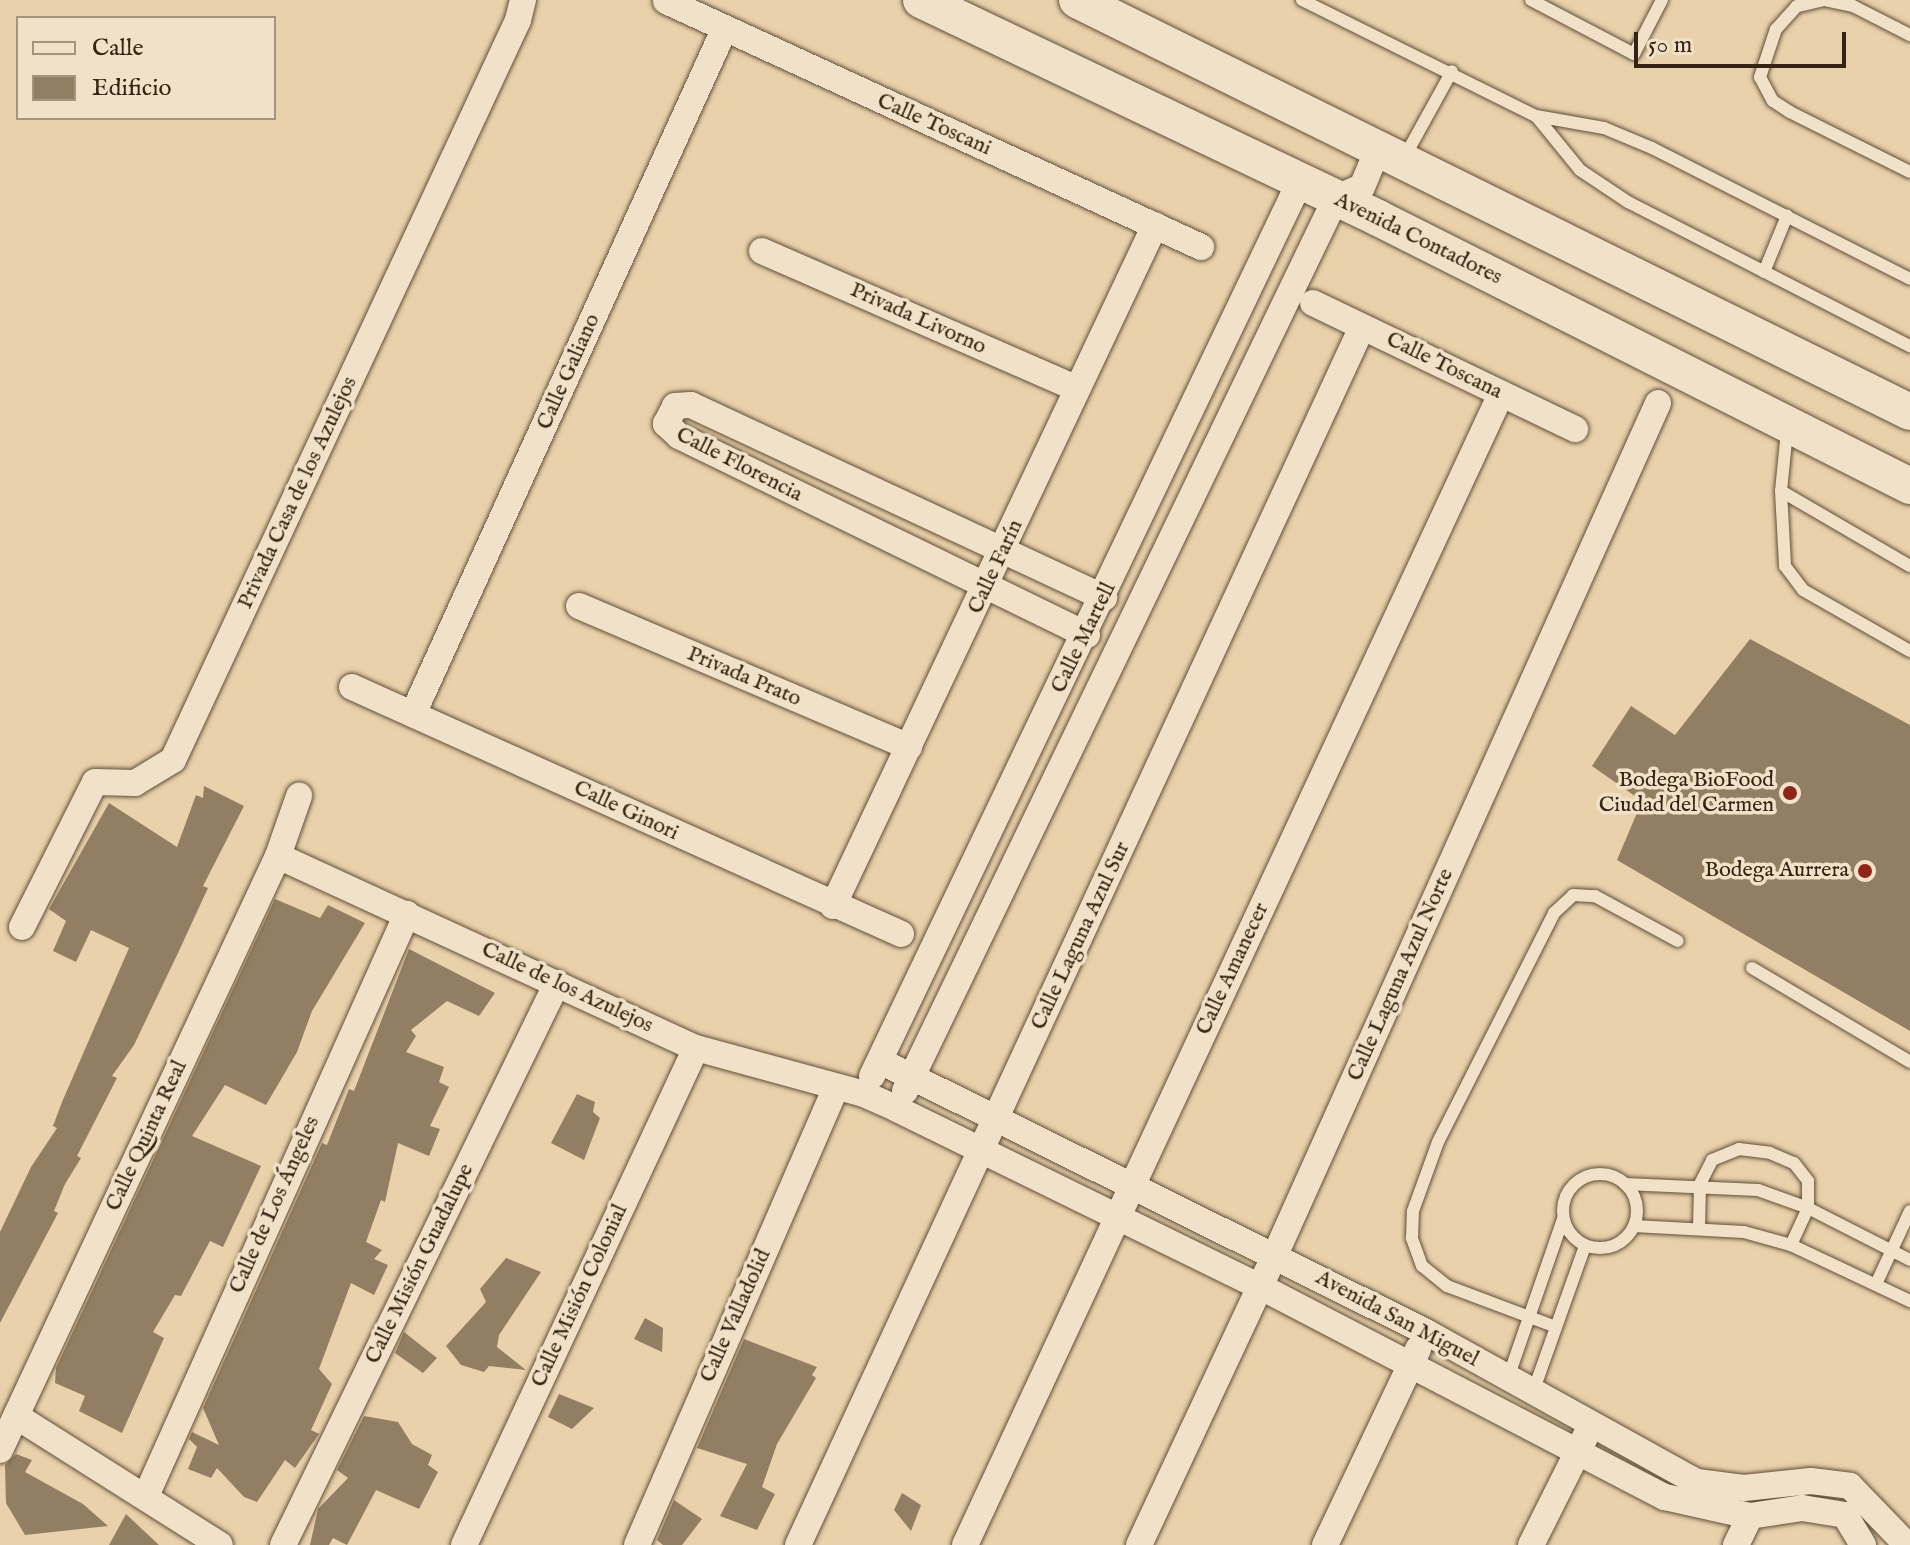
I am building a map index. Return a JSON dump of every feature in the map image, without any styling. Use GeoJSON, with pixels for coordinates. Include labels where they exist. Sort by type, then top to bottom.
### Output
{"type":"FeatureCollection","features":[{"type":"Feature","properties":{"kind":"main road","name":"Avenida Contadores"},"geometry":{"type":"LineString","coordinates":[[921,0],[1336,198],[1910,486]]}},
{"type":"Feature","properties":{"kind":"main road"},"geometry":{"type":"LineString","coordinates":[[1077,0],[1910,412]]}},
{"type":"Feature","properties":{"kind":"street","name":"Privada Casa de los Azulejos"},"geometry":{"type":"LineString","coordinates":[[22,927],[95,782],[135,783],[173,760],[518,20],[523,0]]}},
{"type":"Feature","properties":{"kind":"street","name":"Calle Toscani"},"geometry":{"type":"LineString","coordinates":[[666,1],[1201,247]]}},
{"type":"Feature","properties":{"kind":"street","name":"Calle Galiano"},"geometry":{"type":"LineString","coordinates":[[413,714],[724,30]]}},
{"type":"Feature","properties":{"kind":"street"},"geometry":{"type":"LineString","coordinates":[[1336,198],[1362,187],[1390,155]]}},
{"type":"Feature","properties":{"kind":"street","name":"Calle Martell"},"geometry":{"type":"LineString","coordinates":[[864,1094],[1087,635],[1300,181]]}},
{"type":"Feature","properties":{"kind":"street","name":"Calle Martell"},"geometry":{"type":"LineString","coordinates":[[897,1109],[1336,198]]}},
{"type":"Feature","properties":{"kind":"street","name":"Calle Farín"},"geometry":{"type":"LineString","coordinates":[[833,906],[1003,555],[1075,388],[1155,225]]}},
{"type":"Feature","properties":{"kind":"street","name":"Privada Livorno"},"geometry":{"type":"LineString","coordinates":[[762,251],[1075,388]]}},
{"type":"Feature","properties":{"kind":"street","name":"Calle Toscana"},"geometry":{"type":"LineString","coordinates":[[1313,303],[1575,429]]}},
{"type":"Feature","properties":{"kind":"street","name":"Calle Laguna Azul Sur"},"geometry":{"type":"LineString","coordinates":[[798,1545],[1362,327]]}},
{"type":"Feature","properties":{"kind":"street","name":"Calle Amanecer"},"geometry":{"type":"LineString","coordinates":[[965,1545],[1501,394]]}},
{"type":"Feature","properties":{"kind":"street","name":"Calle Florencia"},"geometry":{"type":"LineString","coordinates":[[1087,635],[679,436],[666,424],[682,402],[1003,555],[1104,598]]}},
{"type":"Feature","properties":{"kind":"street","name":"Calle Laguna Azul Norte"},"geometry":{"type":"LineString","coordinates":[[1139,1545],[1261,1287],[1658,403]]}},
{"type":"Feature","properties":{"kind":"street"},"geometry":{"type":"LineString","coordinates":[[823,508],[836,474]]}},
{"type":"Feature","properties":{"kind":"street"},"geometry":{"type":"LineString","coordinates":[[1129,543],[1163,557]]}},
{"type":"Feature","properties":{"kind":"street","name":"Privada Prato"},"geometry":{"type":"LineString","coordinates":[[579,606],[909,747]]}},
{"type":"Feature","properties":{"kind":"street","name":"Calle Ginori"},"geometry":{"type":"LineString","coordinates":[[352,687],[901,934]]}},
{"type":"Feature","properties":{"kind":"street"},"geometry":{"type":"LineString","coordinates":[[1046,717],[1079,732]]}},
{"type":"Feature","properties":{"kind":"street","name":"Calle Quinta Real"},"geometry":{"type":"LineString","coordinates":[[0,1450],[278,856],[299,796]]}},
{"type":"Feature","properties":{"kind":"street","name":"Calle de los Azulejos"},"geometry":{"type":"LineString","coordinates":[[278,856],[696,1048],[864,1094]]}},
{"type":"Feature","properties":{"kind":"street","name":"Calle de Los Ángeles"},"geometry":{"type":"LineString","coordinates":[[146,1496],[407,914]]}},
{"type":"Feature","properties":{"kind":"street","name":"Calle Misión Guadalupe"},"geometry":{"type":"LineString","coordinates":[[283,1545],[557,983]]}},
{"type":"Feature","properties":{"kind":"street","name":"Calle Misión Colonial"},"geometry":{"type":"LineString","coordinates":[[464,1545],[696,1048]]}},
{"type":"Feature","properties":{"kind":"street","name":"Avenida San Miguel"},"geometry":{"type":"LineString","coordinates":[[880,1061],[1134,1184],[1426,1332],[1697,1482],[1744,1488],[1811,1481],[1850,1486],[1907,1545]]}},
{"type":"Feature","properties":{"kind":"street","name":"Calle Valladolid"},"geometry":{"type":"LineString","coordinates":[[637,1545],[836,1088]]}},
{"type":"Feature","properties":{"kind":"street","name":"Avenida San Miguel"},"geometry":{"type":"LineString","coordinates":[[864,1094],[1261,1287],[1665,1497],[1750,1516],[1802,1508],[1845,1515],[1863,1545]]}},
{"type":"Feature","properties":{"kind":"street"},"geometry":{"type":"LineString","coordinates":[[1325,1545],[1426,1332]]}},
{"type":"Feature","properties":{"kind":"street"},"geometry":{"type":"LineString","coordinates":[[16,1416],[220,1545]]}},
{"type":"Feature","properties":{"kind":"street"},"geometry":{"type":"LineString","coordinates":[[1531,1545],[1591,1424]]}},
{"type":"Feature","properties":{"kind":"street"},"geometry":{"type":"LineString","coordinates":[[1736,1545],[1750,1516]]}},
{"type":"Feature","properties":{"kind":"lane"},"geometry":{"type":"LineString","coordinates":[[1302,0],[1452,71],[1536,116],[1604,128],[1910,279]]}},
{"type":"Feature","properties":{"kind":"lane"},"geometry":{"type":"LineString","coordinates":[[1531,0],[1634,54],[1662,0]]}},
{"type":"Feature","properties":{"kind":"lane"},"geometry":{"type":"LineString","coordinates":[[1910,35],[1855,3],[1824,0],[1797,6],[1776,29],[1760,77],[1773,101],[1790,112],[1910,172]]}},
{"type":"Feature","properties":{"kind":"lane"},"geometry":{"type":"LineString","coordinates":[[1390,155],[1452,71]]}},
{"type":"Feature","properties":{"kind":"lane"},"geometry":{"type":"LineString","coordinates":[[1536,116],[1580,170],[1628,202],[1910,346]]}},
{"type":"Feature","properties":{"kind":"lane"},"geometry":{"type":"LineString","coordinates":[[1764,272],[1787,216]]}},
{"type":"Feature","properties":{"kind":"lane"},"geometry":{"type":"LineString","coordinates":[[1787,425],[1781,491],[1785,566],[1803,590],[1910,651]]}},
{"type":"Feature","properties":{"kind":"lane"},"geometry":{"type":"LineString","coordinates":[[1781,491],[1910,566]]}},
{"type":"Feature","properties":{"kind":"lane"},"geometry":{"type":"LineString","coordinates":[[1556,1327],[1447,1286],[1422,1266],[1412,1238],[1413,1211],[1438,1142],[1554,913],[1573,895],[1595,896],[1678,941]]}},
{"type":"Feature","properties":{"kind":"lane"},"geometry":{"type":"LineString","coordinates":[[1752,968],[1910,1062]]}},
{"type":"Feature","properties":{"kind":"lane"},"geometry":{"type":"LineString","coordinates":[[1699,1229],[1700,1184],[1712,1160],[1739,1149],[1770,1153],[1794,1163],[1808,1181],[1808,1208],[1791,1245]]}},
{"type":"Feature","properties":{"kind":"lane"},"geometry":{"type":"LineString","coordinates":[[1508,1378],[1563,1219],[1566,1196],[1582,1179],[1604,1174],[1625,1184],[1700,1184],[1758,1190],[1808,1208],[1910,1260]]}},
{"type":"Feature","properties":{"kind":"lane"},"geometry":{"type":"LineString","coordinates":[[1625,1184],[1636,1203],[1634,1226]]}},
{"type":"Feature","properties":{"kind":"lane"},"geometry":{"type":"LineString","coordinates":[[1877,1282],[1910,1211]]}},
{"type":"Feature","properties":{"kind":"lane"},"geometry":{"type":"LineString","coordinates":[[1563,1219],[1585,1246],[1608,1248],[1634,1226],[1744,1232],[1791,1245],[1877,1282],[1910,1301]]}},
{"type":"Feature","properties":{"kind":"lane"},"geometry":{"type":"LineString","coordinates":[[1533,1392],[1585,1246]]}},
{"type":"Feature","properties":{"kind":"building"},"geometry":{"type":"Polygon","coordinates":[[[1750,639],[1910,725],[1910,1031],[1617,860],[1642,801],[1592,766],[1631,706],[1675,735],[1750,639]]]}},
{"type":"Feature","properties":{"kind":"building"},"geometry":{"type":"Polygon","coordinates":[[[204,786],[244,806],[203,886],[208,888],[134,1045],[112,1076],[117,1078],[77,1156],[81,1158],[65,1184],[54,1211],[58,1213],[0,1323],[0,1232],[31,1167],[57,1128],[53,1126],[62,1102],[129,948],[91,930],[76,962],[53,951],[66,921],[49,909],[109,803],[177,847],[196,795],[203,798],[204,786]]]}},
{"type":"Feature","properties":{"kind":"building"},"geometry":{"type":"Polygon","coordinates":[[[275,899],[320,918],[328,905],[365,923],[312,1011],[297,1052],[266,1105],[225,1085],[192,1136],[261,1166],[223,1247],[210,1241],[181,1296],[175,1295],[153,1332],[164,1338],[122,1433],[79,1411],[85,1396],[55,1383],[56,1368],[275,899]]]}},
{"type":"Feature","properties":{"kind":"building"},"geometry":{"type":"Polygon","coordinates":[[[409,949],[495,993],[479,1016],[447,1001],[411,1030],[416,1036],[406,1052],[444,1067],[439,1082],[449,1087],[430,1126],[440,1129],[429,1156],[398,1143],[385,1202],[381,1200],[366,1242],[382,1250],[374,1259],[388,1265],[374,1295],[351,1283],[319,1369],[332,1384],[311,1430],[319,1434],[295,1468],[285,1460],[257,1502],[244,1497],[217,1468],[211,1478],[188,1469],[197,1447],[189,1439],[192,1432],[219,1445],[203,1408],[322,1143],[327,1145],[349,1089],[354,1091],[409,949]]]}},
{"type":"Feature","properties":{"kind":"building"},"geometry":{"type":"Polygon","coordinates":[[[577,1094],[595,1102],[593,1112],[600,1118],[584,1160],[551,1143],[577,1094]]]}},
{"type":"Feature","properties":{"kind":"building"},"geometry":{"type":"Polygon","coordinates":[[[506,1258],[541,1272],[499,1335],[497,1347],[526,1370],[489,1366],[484,1372],[461,1365],[446,1346],[486,1302],[480,1289],[506,1258]]]}},
{"type":"Feature","properties":{"kind":"building"},"geometry":{"type":"Polygon","coordinates":[[[645,1318],[663,1328],[662,1352],[634,1339],[645,1318]]]}},
{"type":"Feature","properties":{"kind":"building"},"geometry":{"type":"Polygon","coordinates":[[[404,1332],[437,1358],[423,1373],[395,1353],[404,1332]]]}},
{"type":"Feature","properties":{"kind":"building"},"geometry":{"type":"Polygon","coordinates":[[[744,1339],[817,1367],[812,1375],[816,1378],[777,1444],[762,1487],[775,1494],[757,1530],[720,1516],[747,1464],[697,1448],[744,1339]]]}},
{"type":"Feature","properties":{"kind":"building"},"geometry":{"type":"Polygon","coordinates":[[[559,1394],[594,1408],[572,1429],[548,1417],[559,1394]]]}},
{"type":"Feature","properties":{"kind":"building"},"geometry":{"type":"Polygon","coordinates":[[[364,1416],[398,1422],[412,1444],[432,1455],[428,1465],[438,1472],[419,1509],[376,1490],[347,1545],[333,1538],[329,1545],[310,1545],[318,1509],[348,1478],[337,1470],[364,1416]]]}},
{"type":"Feature","properties":{"kind":"building"},"geometry":{"type":"Polygon","coordinates":[[[16,1454],[32,1460],[25,1472],[83,1504],[108,1526],[25,1535],[6,1503],[5,1465],[16,1454]]]}},
{"type":"Feature","properties":{"kind":"building"},"geometry":{"type":"Polygon","coordinates":[[[902,1493],[921,1505],[911,1531],[894,1510],[902,1493]]]}},
{"type":"Feature","properties":{"kind":"building"},"geometry":{"type":"Polygon","coordinates":[[[674,1500],[702,1519],[682,1545],[663,1545],[657,1540],[674,1500]]]}},
{"type":"Feature","properties":{"kind":"building"},"geometry":{"type":"Polygon","coordinates":[[[126,1514],[159,1545],[109,1545],[126,1514]]]}},
{"type":"Feature","properties":{"kind":"place","name":"Bodega BioFood Ciudad del Carmen"},"geometry":{"type":"Point","coordinates":[1790,793]}},
{"type":"Feature","properties":{"kind":"place","name":"Bodega Aurrera"},"geometry":{"type":"Point","coordinates":[1865,871]}}]}
